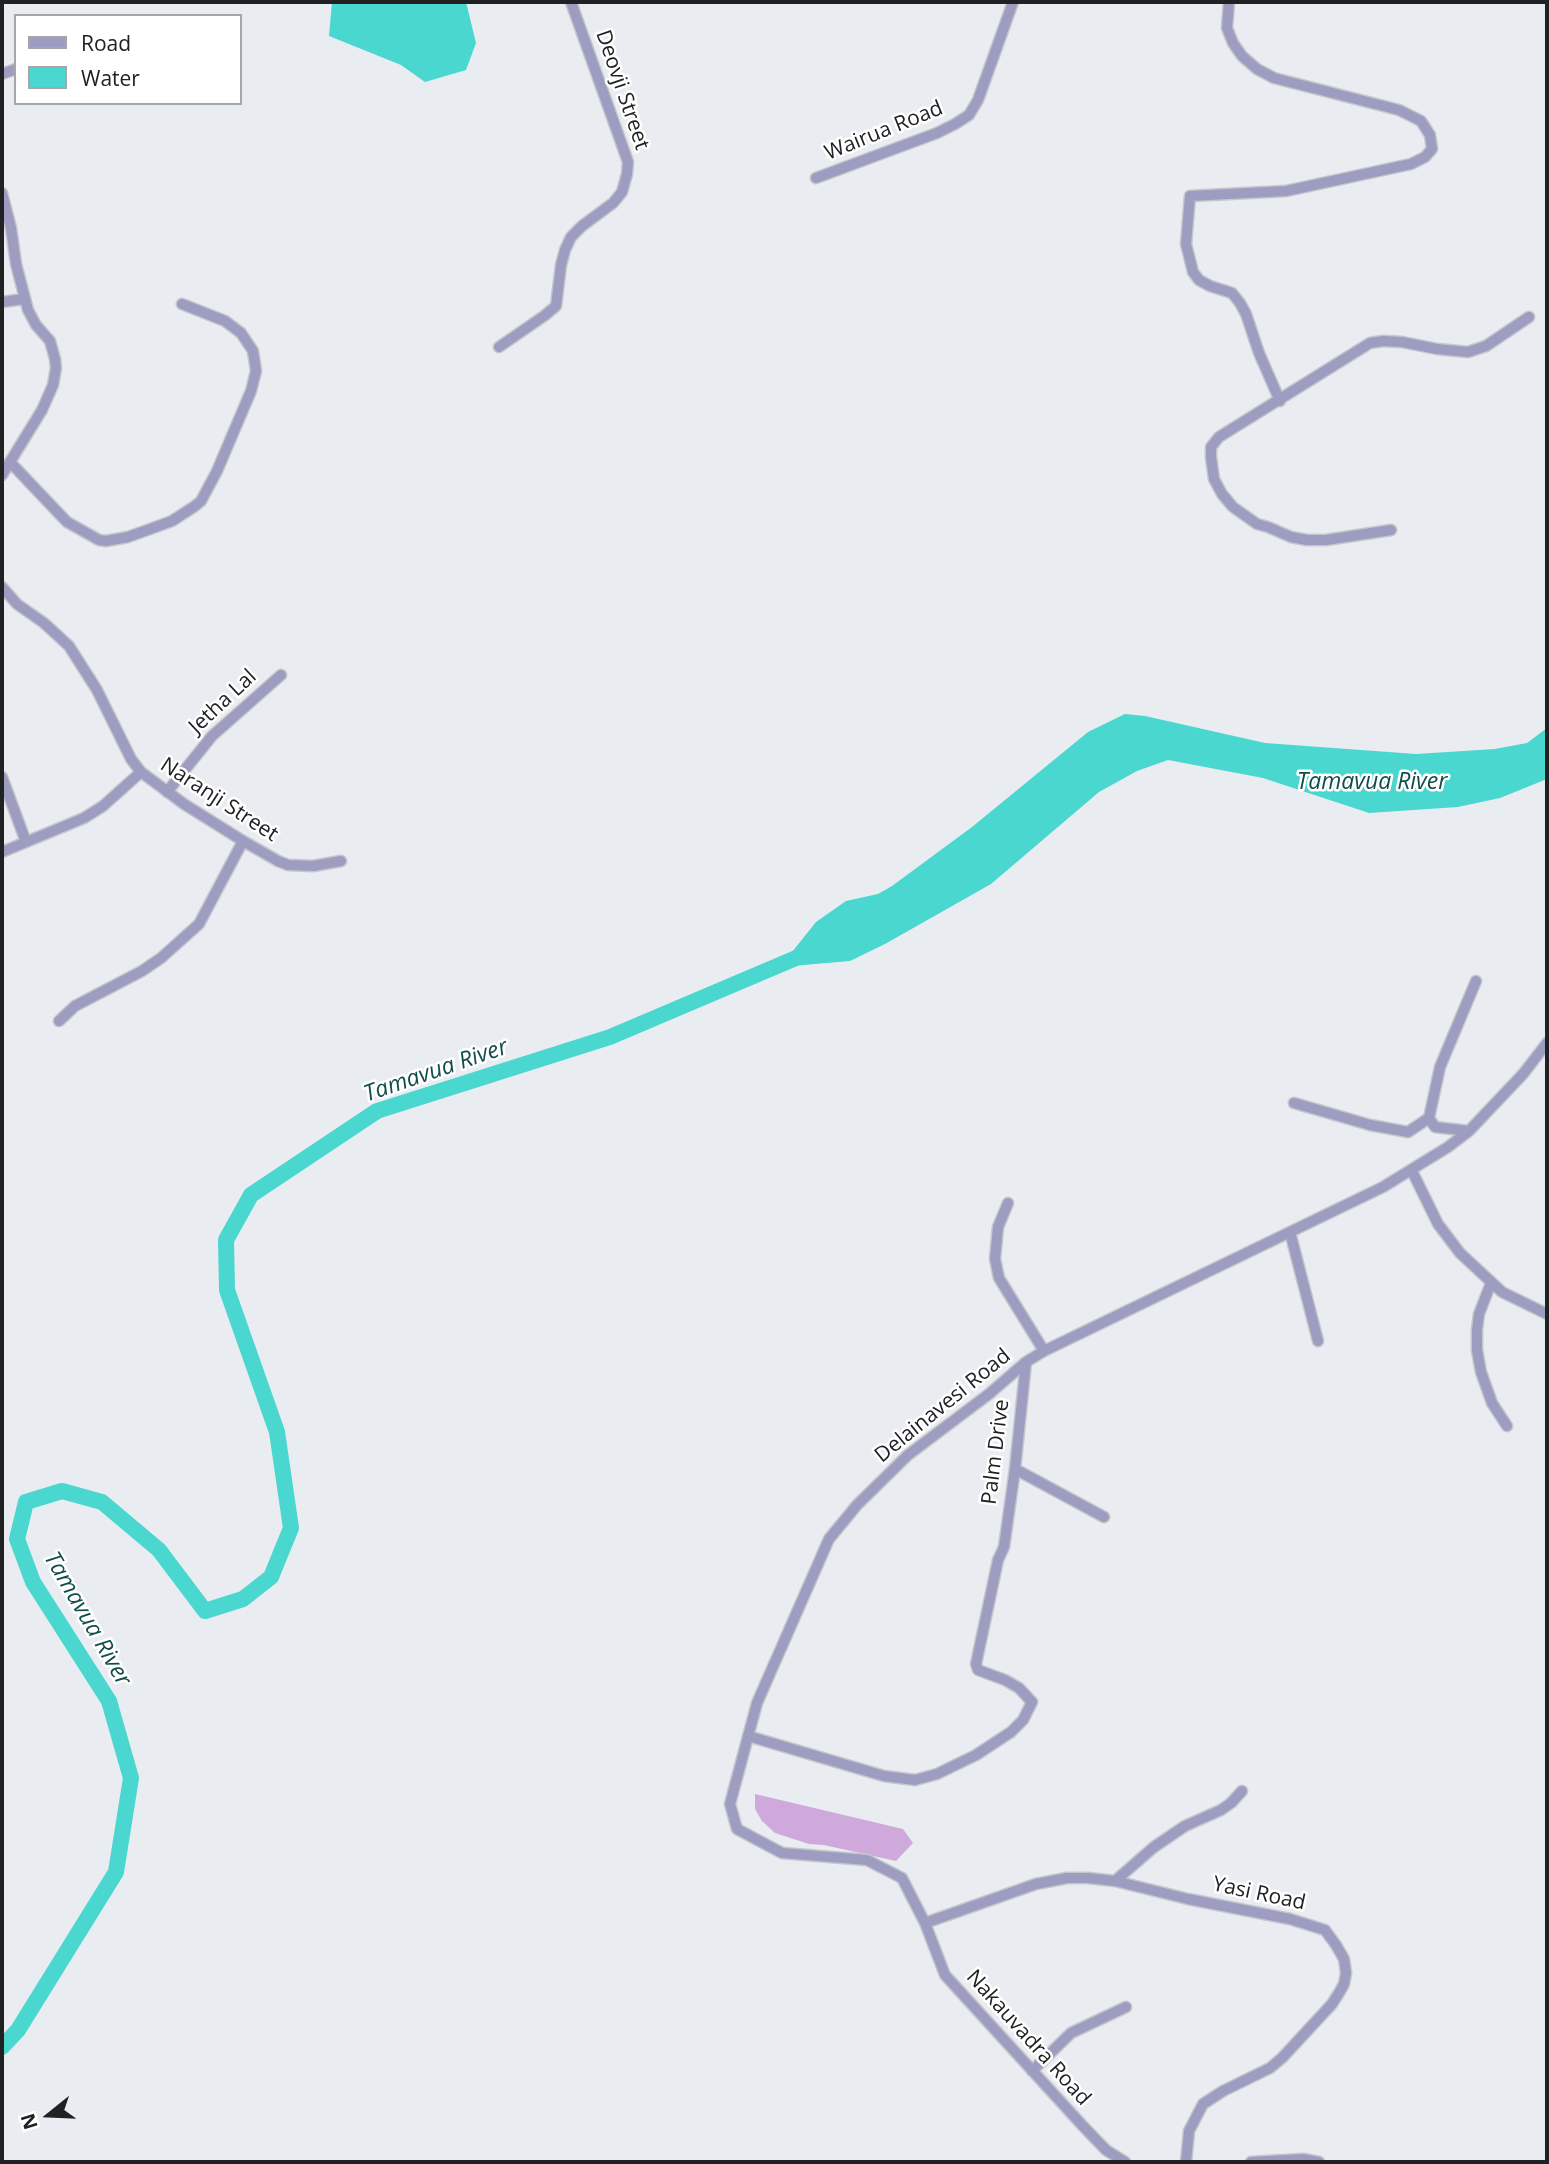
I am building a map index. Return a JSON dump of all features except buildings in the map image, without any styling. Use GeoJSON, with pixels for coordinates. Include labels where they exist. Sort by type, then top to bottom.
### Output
{"type":"FeatureCollection","features":[{"type":"Feature","properties":{"kind":"street","name":"Deovji Street"},"geometry":{"type":"LineString","coordinates":[[499,346],[556,306],[561,265],[571,237],[613,203],[622,192],[627,174],[628,162],[571,2]]}},
{"type":"Feature","properties":{"kind":"street","name":"Wairua Road"},"geometry":{"type":"LineString","coordinates":[[817,178],[937,133],[968,115],[978,100],[1013,2]]}},
{"type":"Feature","properties":{"kind":"street"},"geometry":{"type":"LineString","coordinates":[[1229,2],[1227,28],[1233,43],[1242,56],[1257,69],[1274,78],[1399,110],[1421,121],[1430,135],[1432,149],[1411,164],[1286,191],[1190,196],[1186,244],[1193,272],[1199,280],[1210,286],[1232,293],[1240,303],[1280,401]]}},
{"type":"Feature","properties":{"kind":"street"},"geometry":{"type":"LineString","coordinates":[[2,193],[24,299],[36,325],[50,341],[56,368],[53,385],[42,410],[2,475]]}},
{"type":"Feature","properties":{"kind":"street"},"geometry":{"type":"LineString","coordinates":[[2,302],[24,299]]}},
{"type":"Feature","properties":{"kind":"street"},"geometry":{"type":"LineString","coordinates":[[10,462],[67,522],[99,540],[128,537],[172,521],[195,506],[217,471],[251,391],[256,371],[253,351],[241,333],[225,321],[182,304]]}},
{"type":"Feature","properties":{"kind":"street"},"geometry":{"type":"LineString","coordinates":[[1391,530],[1307,541],[1256,524],[1233,507],[1214,479],[1211,447],[1219,437],[1370,343],[1402,342],[1468,352],[1486,346],[1529,317]]}},
{"type":"Feature","properties":{"kind":"street","name":"Naranji Street"},"geometry":{"type":"LineString","coordinates":[[2,587],[18,604],[69,646],[97,690],[131,759],[142,772],[167,792],[243,841],[288,864],[313,866],[341,861]]}},
{"type":"Feature","properties":{"kind":"street","name":"Jetha Lal"},"geometry":{"type":"LineString","coordinates":[[167,792],[212,736],[281,675]]}},
{"type":"Feature","properties":{"kind":"street"},"geometry":{"type":"LineString","coordinates":[[2,852],[92,813],[142,772]]}},
{"type":"Feature","properties":{"kind":"street"},"geometry":{"type":"LineString","coordinates":[[2,777],[26,842]]}},
{"type":"Feature","properties":{"kind":"street"},"geometry":{"type":"LineString","coordinates":[[59,1021],[75,1006],[161,958],[199,924],[243,841]]}},
{"type":"Feature","properties":{"kind":"street"},"geometry":{"type":"LineString","coordinates":[[1294,1103],[1370,1125],[1408,1132],[1429,1118],[1440,1067],[1476,981]]}},
{"type":"Feature","properties":{"kind":"street","name":"Delainavesi Road"},"geometry":{"type":"LineString","coordinates":[[925,1923],[902,1878],[867,1860],[782,1853],[737,1829],[730,1804],[757,1703],[829,1539],[857,1504],[908,1455],[989,1394],[1026,1362],[1412,1171],[1469,1131],[1523,1074],[1547,1043]]}},
{"type":"Feature","properties":{"kind":"street"},"geometry":{"type":"LineString","coordinates":[[1429,1118],[1435,1127],[1469,1131]]}},
{"type":"Feature","properties":{"kind":"street"},"geometry":{"type":"LineString","coordinates":[[1412,1171],[1432,1214],[1460,1253],[1490,1283],[1547,1314]]}},
{"type":"Feature","properties":{"kind":"street"},"geometry":{"type":"LineString","coordinates":[[1008,1203],[999,1227],[995,1259],[999,1278],[1044,1351]]}},
{"type":"Feature","properties":{"kind":"street"},"geometry":{"type":"LineString","coordinates":[[1290,1232],[1318,1341]]}},
{"type":"Feature","properties":{"kind":"street"},"geometry":{"type":"LineString","coordinates":[[1490,1283],[1479,1314],[1476,1330],[1477,1350],[1492,1403],[1507,1426]]}},
{"type":"Feature","properties":{"kind":"street","name":"Palm Drive"},"geometry":{"type":"LineString","coordinates":[[748,1736],[884,1776],[915,1780],[937,1774],[996,1743],[1023,1720],[1032,1702],[1019,1688],[978,1670],[976,1664],[998,1560],[1004,1547],[1026,1362]]}},
{"type":"Feature","properties":{"kind":"street"},"geometry":{"type":"LineString","coordinates":[[1015,1469],[1104,1517]]}},
{"type":"Feature","properties":{"kind":"street"},"geometry":{"type":"LineString","coordinates":[[1115,1881],[1154,1847],[1185,1826],[1231,1804],[1242,1791]]}},
{"type":"Feature","properties":{"kind":"street","name":"Yasi Road"},"geometry":{"type":"LineString","coordinates":[[925,1923],[1036,1884],[1067,1878],[1115,1881],[1302,1922],[1325,1930],[1344,1959],[1346,1973],[1339,1993],[1299,2040],[1270,2068],[1203,2104],[1189,2131],[1186,2162]]}},
{"type":"Feature","properties":{"kind":"street","name":"Nakauvadra Road"},"geometry":{"type":"LineString","coordinates":[[925,1923],[945,1975],[1106,2150],[1125,2162]]}},
{"type":"Feature","properties":{"kind":"street"},"geometry":{"type":"LineString","coordinates":[[1032,2071],[1071,2033],[1126,2007]]}},
{"type":"Feature","properties":{"kind":"street"},"geometry":{"type":"LineString","coordinates":[[1251,2162],[1319,2162]]}},
{"type":"Feature","properties":{"kind":"shaded area"},"geometry":{"type":"Polygon","coordinates":[[[755,1794],[903,1829],[913,1843],[896,1861],[809,1844],[775,1833],[762,1821],[755,1809],[755,1794]]]}},
{"type":"Feature","properties":{"kind":"water"},"geometry":{"type":"Polygon","coordinates":[[[332,2],[466,2],[476,43],[466,70],[425,82],[401,65],[329,36],[332,2]]]}},
{"type":"Feature","properties":{"kind":"water","name":"Tamavua River"},"geometry":{"type":"Polygon","coordinates":[[[1125,714],[1265,743],[1416,754],[1495,749],[1527,743],[1547,728],[1547,779],[1500,798],[1458,807],[1369,813],[1263,778],[1168,760],[1137,771],[1099,792],[991,884],[885,944],[850,961],[780,967],[816,922],[846,901],[878,894],[892,886],[972,827],[1088,732],[1125,714]]]}},
{"type":"Feature","properties":{"kind":"waterway","name":"Tamavua River"},"geometry":{"type":"LineString","coordinates":[[2,2047],[18,2030],[116,1872],[131,1778],[109,1701],[33,1582],[17,1539],[26,1502],[62,1491],[102,1502],[159,1550],[205,1611],[243,1599],[271,1577],[291,1528],[277,1432],[227,1290],[226,1240],[251,1195],[377,1111],[610,1037],[796,958]]}}]}
